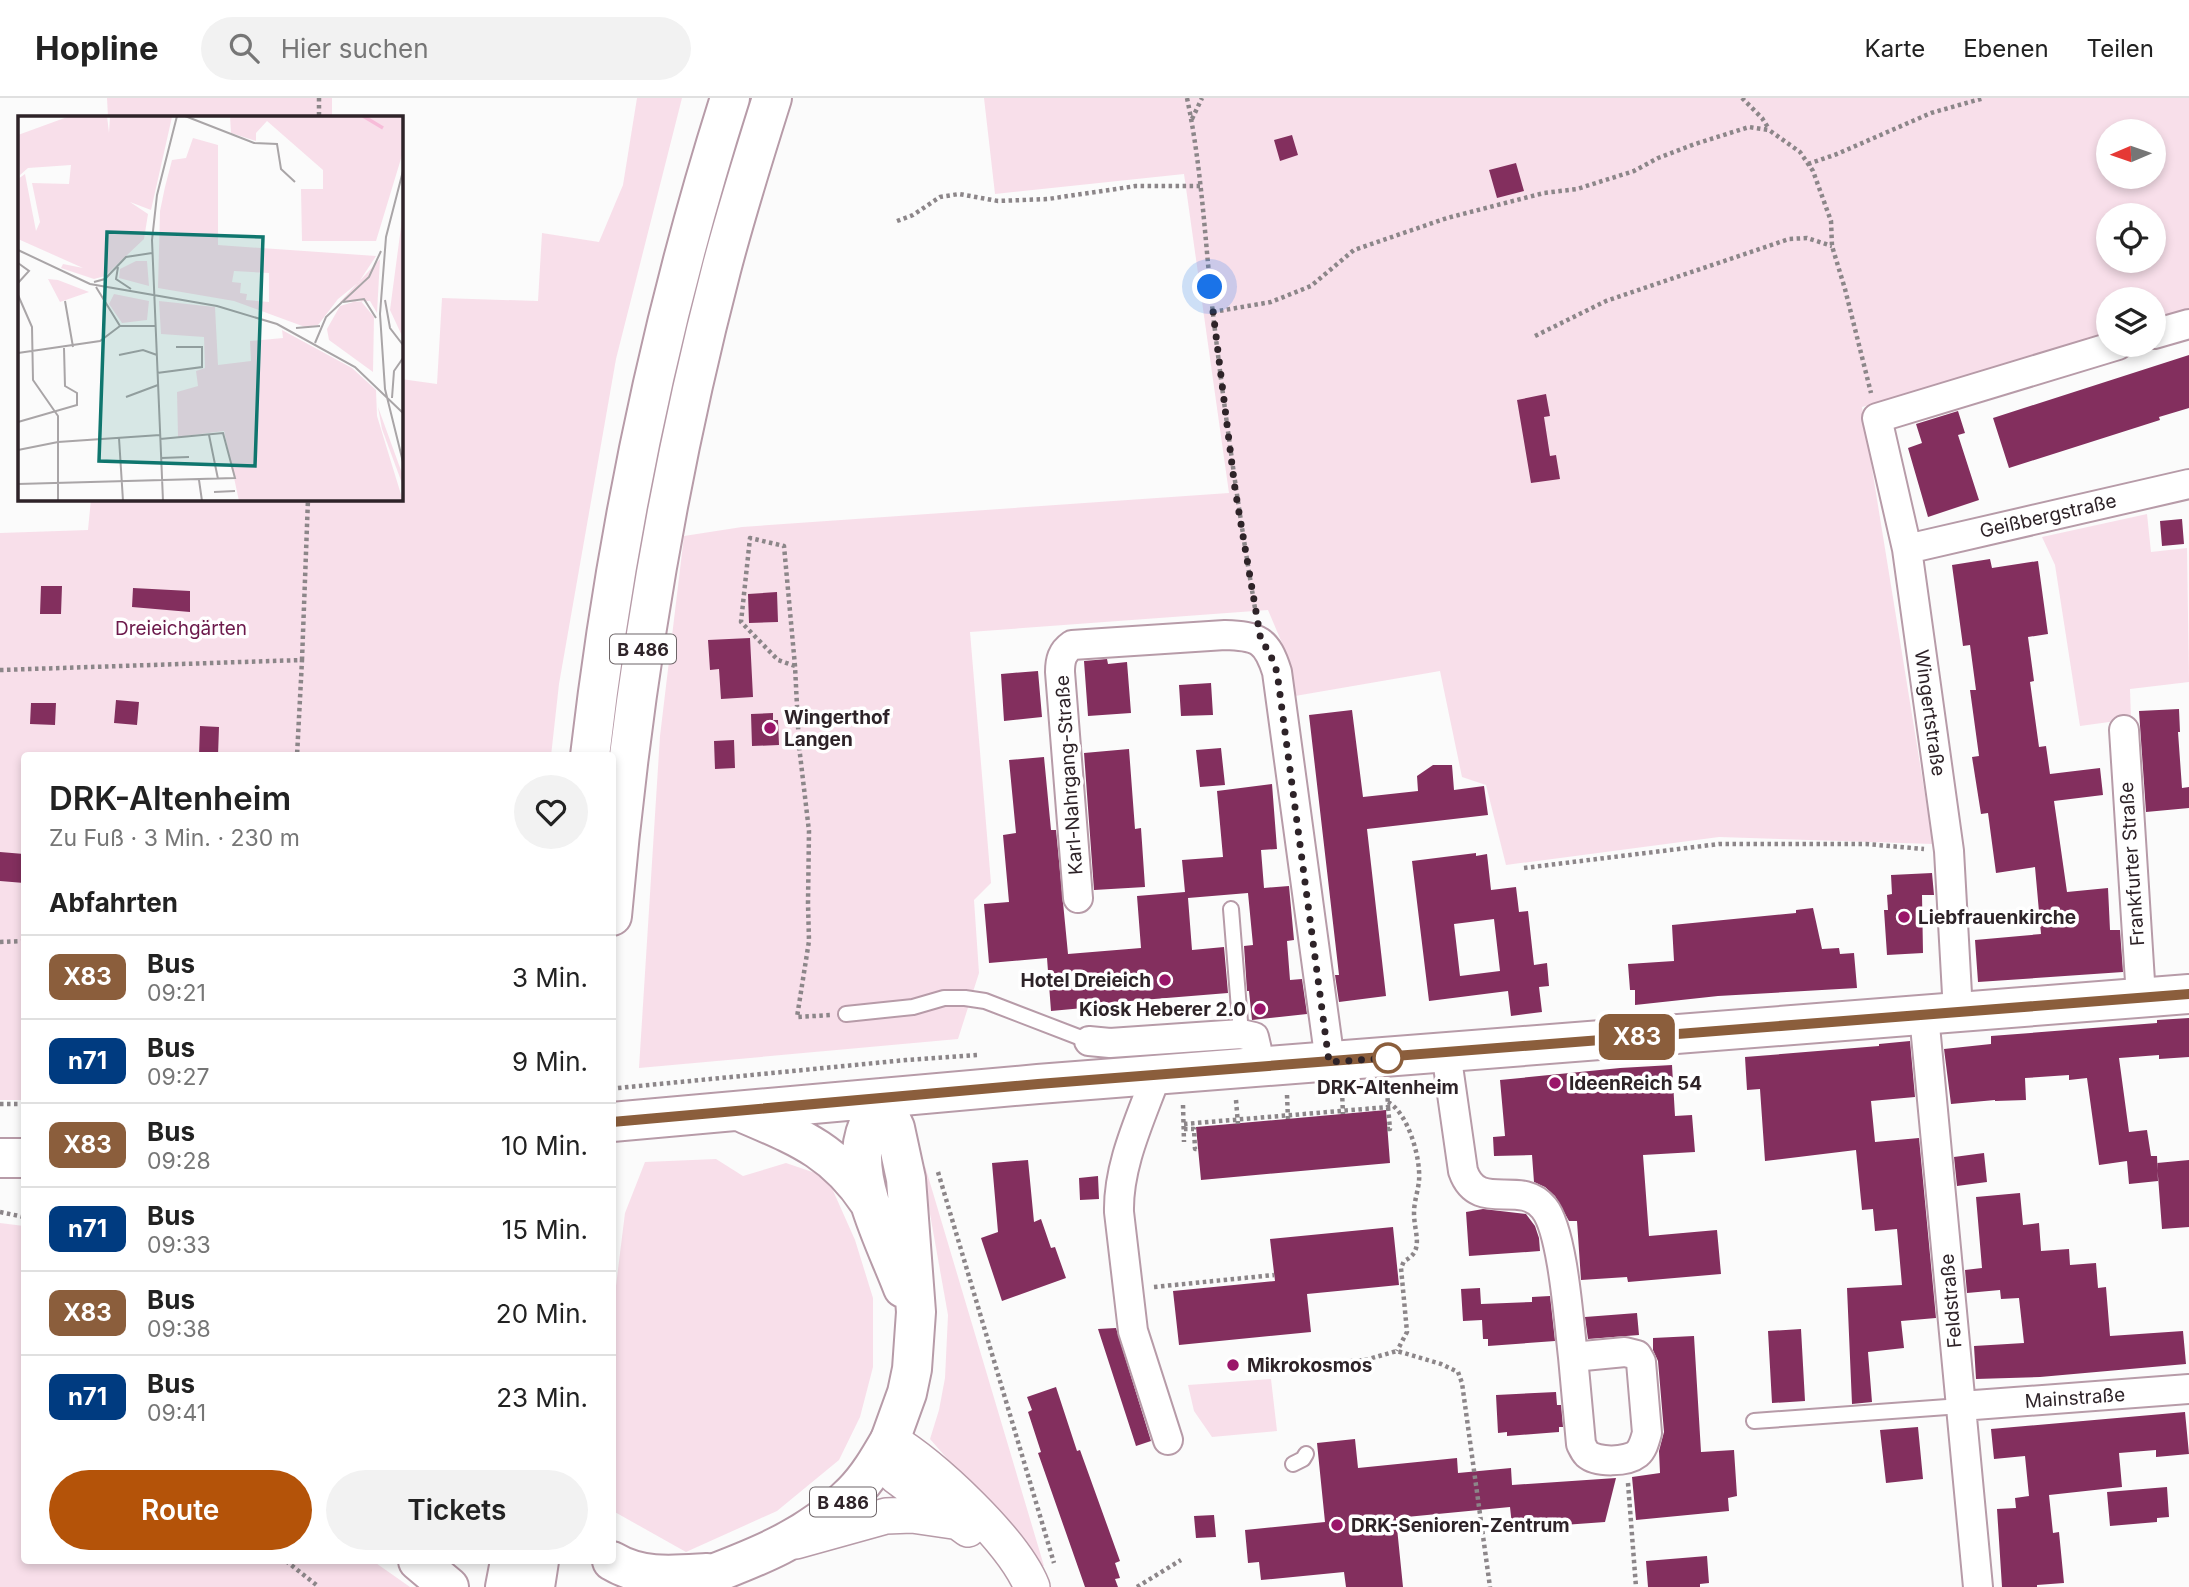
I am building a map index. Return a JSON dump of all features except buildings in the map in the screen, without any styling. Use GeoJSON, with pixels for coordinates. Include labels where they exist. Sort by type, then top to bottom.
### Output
{"type":"FeatureCollection","features":[{"type":"Feature","properties":{"kind":"main road","name":"B 486"},"geometry":{"type":"LineString","coordinates":[[590,752],[601,655],[626,512],[655,373],[682,259],[730,98]]}},
{"type":"Feature","properties":{"kind":"main road","name":"B 486"},"geometry":{"type":"LineString","coordinates":[[616,875],[644,646],[667,513],[721,270],[772,98]]}},
{"type":"Feature","properties":{"kind":"main road"},"geometry":{"type":"LineString","coordinates":[[616,1122],[1261,1067],[1336,1076],[1446,1052],[2189,994]]}},
{"type":"Feature","properties":{"kind":"main road","name":"B 486"},"geometry":{"type":"LineString","coordinates":[[906,1179],[908,1161],[917,1136],[944,1102],[964,1091]]}},
{"type":"Feature","properties":{"kind":"main road","name":"B 486"},"geometry":{"type":"LineString","coordinates":[[678,1587],[779,1547],[807,1532],[855,1492],[890,1440],[907,1393],[916,1312],[906,1179],[895,1128],[881,1098]]}},
{"type":"Feature","properties":{"kind":"main road","name":"B 486"},"geometry":{"type":"LineString","coordinates":[[881,1098],[867,1128],[863,1145],[865,1178],[872,1206],[904,1290],[914,1344]]}},
{"type":"Feature","properties":{"kind":"main road","name":"B 486"},"geometry":{"type":"LineString","coordinates":[[736,1110],[800,1138],[823,1152],[856,1182],[872,1206]]}},
{"type":"Feature","properties":{"kind":"main road"},"geometry":{"type":"LineString","coordinates":[[0,1158],[21,1158]]}},
{"type":"Feature","properties":{"kind":"main road"},"geometry":{"type":"LineString","coordinates":[[616,1562],[633,1571],[652,1575],[716,1573]]}},
{"type":"Feature","properties":{"kind":"main road"},"geometry":{"type":"LineString","coordinates":[[422,1564],[449,1587]]}},
{"type":"Feature","properties":{"kind":"main road"},"geometry":{"type":"LineString","coordinates":[[505,1587],[509,1564]]}},
{"type":"Feature","properties":{"kind":"main road"},"geometry":{"type":"LineString","coordinates":[[535,1587],[539,1564]]}},
{"type":"Feature","properties":{"kind":"street"},"geometry":{"type":"LineString","coordinates":[[2166,331],[2189,324]]}},
{"type":"Feature","properties":{"kind":"street"},"geometry":{"type":"LineString","coordinates":[[1877,418],[2096,352]]}},
{"type":"Feature","properties":{"kind":"street","name":"Wingertstraße"},"geometry":{"type":"LineString","coordinates":[[1877,418],[1907,550],[1950,851],[1941,1013]]}},
{"type":"Feature","properties":{"kind":"street","name":"Geißbergstraße"},"geometry":{"type":"LineString","coordinates":[[1907,550],[2189,484]]}},
{"type":"Feature","properties":{"kind":"street","name":"Karl-Nahrgang-Straße"},"geometry":{"type":"LineString","coordinates":[[1078,898],[1060,673],[1060,661],[1065,650],[1072,645],[1225,635],[1244,636],[1261,641]]}},
{"type":"Feature","properties":{"kind":"street"},"geometry":{"type":"LineString","coordinates":[[1261,641],[1269,651],[1277,672],[1336,1076]]}},
{"type":"Feature","properties":{"kind":"street","name":"Frankfurter Straße"},"geometry":{"type":"LineString","coordinates":[[2124,730],[2141,997]]}},
{"type":"Feature","properties":{"kind":"street","name":"Feldstraße"},"geometry":{"type":"LineString","coordinates":[[1941,1013],[1961,1406],[1978,1587]]}},
{"type":"Feature","properties":{"kind":"street"},"geometry":{"type":"LineString","coordinates":[[1089,1041],[1110,1043],[1241,1034],[1254,1037],[1261,1067]]}},
{"type":"Feature","properties":{"kind":"street"},"geometry":{"type":"LineString","coordinates":[[1446,1052],[1466,1181],[1482,1193],[1524,1194],[1538,1201],[1547,1211],[1553,1228],[1561,1263],[1581,1444],[1585,1452],[1603,1459],[1626,1458],[1638,1454],[1647,1433],[1637,1355],[1632,1352],[1573,1357]]}},
{"type":"Feature","properties":{"kind":"street"},"geometry":{"type":"LineString","coordinates":[[1156,1076],[1122,1172],[1118,1195],[1133,1331],[1167,1440]]}},
{"type":"Feature","properties":{"kind":"street","name":"Mainstraße"},"geometry":{"type":"LineString","coordinates":[[1961,1406],[2189,1390]]}},
{"type":"Feature","properties":{"kind":"street"},"geometry":{"type":"LineString","coordinates":[[890,1440],[918,1459],[956,1493],[1037,1577]]}},
{"type":"Feature","properties":{"kind":"street"},"geometry":{"type":"LineString","coordinates":[[890,1440],[890,1463],[896,1476],[1037,1577]]}},
{"type":"Feature","properties":{"kind":"street"},"geometry":{"type":"LineString","coordinates":[[779,1547],[886,1516],[912,1515],[957,1522]]}},
{"type":"Feature","properties":{"kind":"lane"},"geometry":{"type":"LineString","coordinates":[[1231,909],[1241,1034]]}},
{"type":"Feature","properties":{"kind":"lane"},"geometry":{"type":"LineString","coordinates":[[846,1014],[913,1007],[944,998],[985,1000],[1089,1041]]}},
{"type":"Feature","properties":{"kind":"lane"},"geometry":{"type":"LineString","coordinates":[[1754,1421],[1961,1406]]}},
{"type":"Feature","properties":{"kind":"lane"},"geometry":{"type":"LineString","coordinates":[[1293,1464],[1303,1459],[1306,1454]]}},
{"type":"Feature","properties":{"kind":"path"},"geometry":{"type":"LineString","coordinates":[[319,98],[319,116]]}},
{"type":"Feature","properties":{"kind":"path"},"geometry":{"type":"LineString","coordinates":[[1187,98],[1192,120],[1235,489],[1261,641]]}},
{"type":"Feature","properties":{"kind":"path"},"geometry":{"type":"LineString","coordinates":[[1192,120],[1202,98]]}},
{"type":"Feature","properties":{"kind":"path"},"geometry":{"type":"LineString","coordinates":[[1742,98],[1762,118],[1769,130],[1800,152],[1823,195],[1831,221],[1832,246],[1846,289],[1877,418]]}},
{"type":"Feature","properties":{"kind":"path"},"geometry":{"type":"LineString","coordinates":[[1808,164],[1931,113],[1984,98]]}},
{"type":"Feature","properties":{"kind":"path"},"geometry":{"type":"LineString","coordinates":[[1213,312],[1272,302],[1311,286],[1354,250],[1447,218],[1544,193],[1577,188],[1634,171],[1658,158],[1749,127],[1769,130]]}},
{"type":"Feature","properties":{"kind":"path"},"geometry":{"type":"LineString","coordinates":[[897,221],[913,215],[940,197],[959,194],[998,201],[1048,198],[1136,186],[1200,186]]}},
{"type":"Feature","properties":{"kind":"path"},"geometry":{"type":"LineString","coordinates":[[1535,336],[1606,301],[1789,239],[1807,237],[1832,246]]}},
{"type":"Feature","properties":{"kind":"path"},"geometry":{"type":"LineString","coordinates":[[297,752],[308,500]]}},
{"type":"Feature","properties":{"kind":"path"},"geometry":{"type":"LineString","coordinates":[[794,666],[778,660],[741,622],[750,538],[784,546],[794,666],[799,746],[809,831],[809,942],[797,1017],[846,1014]]}},
{"type":"Feature","properties":{"kind":"path"},"geometry":{"type":"LineString","coordinates":[[0,670],[302,660]]}},
{"type":"Feature","properties":{"kind":"path"},"geometry":{"type":"LineString","coordinates":[[1524,868],[1720,844],[1866,844],[1950,851]]}},
{"type":"Feature","properties":{"kind":"path"},"geometry":{"type":"LineString","coordinates":[[0,942],[21,941]]}},
{"type":"Feature","properties":{"kind":"path"},"geometry":{"type":"LineString","coordinates":[[1336,1076],[1343,1112]]}},
{"type":"Feature","properties":{"kind":"path"},"geometry":{"type":"LineString","coordinates":[[1387,1086],[1390,1129],[1387,1129]]}},
{"type":"Feature","properties":{"kind":"path"},"geometry":{"type":"LineString","coordinates":[[1287,1097],[1288,1117]]}},
{"type":"Feature","properties":{"kind":"path"},"geometry":{"type":"LineString","coordinates":[[1236,1100],[1238,1121]]}},
{"type":"Feature","properties":{"kind":"path"},"geometry":{"type":"LineString","coordinates":[[0,1104],[21,1104]]}},
{"type":"Feature","properties":{"kind":"path"},"geometry":{"type":"LineString","coordinates":[[1183,1105],[1184,1142]]}},
{"type":"Feature","properties":{"kind":"path"},"geometry":{"type":"LineString","coordinates":[[1184,1127],[1343,1112],[1388,1105],[1399,1111],[1410,1133],[1419,1167],[1414,1211],[1417,1250],[1412,1257],[1404,1261],[1401,1268],[1407,1332],[1397,1351]]}},
{"type":"Feature","properties":{"kind":"path"},"geometry":{"type":"LineString","coordinates":[[1184,1127],[1194,1129],[1195,1149],[1198,1149]]}},
{"type":"Feature","properties":{"kind":"path"},"geometry":{"type":"LineString","coordinates":[[917,1136],[931,1148],[1037,1577]]}},
{"type":"Feature","properties":{"kind":"path"},"geometry":{"type":"LineString","coordinates":[[0,1212],[21,1216]]}},
{"type":"Feature","properties":{"kind":"path"},"geometry":{"type":"LineString","coordinates":[[1128,1289],[1274,1275]]}},
{"type":"Feature","properties":{"kind":"path"},"geometry":{"type":"LineString","coordinates":[[1337,1362],[1364,1360],[1397,1351],[1458,1372],[1462,1383],[1490,1587]]}},
{"type":"Feature","properties":{"kind":"path"},"geometry":{"type":"LineString","coordinates":[[1626,1458],[1636,1587]]}},
{"type":"Feature","properties":{"kind":"path"},"geometry":{"type":"LineString","coordinates":[[1137,1587],[1181,1560]]}},
{"type":"Feature","properties":{"kind":"path"},"geometry":{"type":"LineString","coordinates":[[290,1564],[319,1587]]}},
{"type":"Feature","properties":{"kind":"green space"},"geometry":{"type":"Polygon","coordinates":[[[107,98],[332,98],[332,116],[108,116],[107,98]]]}},
{"type":"Feature","properties":{"kind":"green space","name":"Dreieichgärten"},"geometry":{"type":"Polygon","coordinates":[[[637,98],[682,98],[616,359],[559,684],[551,752],[21,752],[21,1100],[0,1100],[0,533],[88,530],[91,500],[402,500],[402,379],[437,384],[442,298],[538,301],[542,233],[599,242],[623,185],[637,98]]]}},
{"type":"Feature","properties":{"kind":"green space"},"geometry":{"type":"Polygon","coordinates":[[[984,98],[2189,98],[2189,316],[2166,323],[2166,287],[2096,287],[2096,342],[1862,407],[1933,844],[1719,837],[1506,865],[1486,785],[1462,777],[1440,671],[1295,696],[1282,643],[1268,610],[970,632],[991,883],[974,900],[979,973],[958,1039],[639,1068],[660,736],[684,536],[742,527],[1229,493],[1184,174],[995,194],[984,98]]]}},
{"type":"Feature","properties":{"kind":"green space"},"geometry":{"type":"Polygon","coordinates":[[[2147,514],[2151,552],[2187,548],[2189,682],[2130,689],[2131,719],[2080,726],[2055,565],[2042,537],[2147,514]]]}},
{"type":"Feature","properties":{"kind":"green space"},"geometry":{"type":"Polygon","coordinates":[[[716,1159],[743,1176],[786,1163],[827,1177],[855,1240],[873,1298],[873,1367],[860,1417],[839,1460],[777,1511],[686,1552],[616,1513],[616,1286],[625,1213],[645,1162],[716,1159]]]}},
{"type":"Feature","properties":{"kind":"green space"},"geometry":{"type":"Polygon","coordinates":[[[925,1166],[1044,1566],[1036,1568],[930,1439],[945,1378],[948,1315],[925,1186],[925,1166]]]}},
{"type":"Feature","properties":{"kind":"green space"},"geometry":{"type":"Polygon","coordinates":[[[0,1223],[21,1226],[21,1564],[377,1564],[410,1587],[0,1587],[0,1223]]]}},
{"type":"Feature","properties":{"kind":"green space"},"geometry":{"type":"Polygon","coordinates":[[[1271,1379],[1277,1431],[1212,1437],[1194,1411],[1188,1385],[1271,1379]]]}},
{"type":"Feature","properties":{"kind":"bus line","name":"X83"},"geometry":{"type":"LineString","coordinates":[[616,1122],[1038,1084],[2189,994]]}},
{"type":"Feature","properties":{"kind":"place","name":"Wingerthof Langen"},"geometry":{"type":"Point","coordinates":[770,728]}},
{"type":"Feature","properties":{"kind":"place","name":"Liebfrauenkirche"},"geometry":{"type":"Point","coordinates":[1904,917]}},
{"type":"Feature","properties":{"kind":"place","name":"Hotel Dreieich"},"geometry":{"type":"Point","coordinates":[1165,980]}},
{"type":"Feature","properties":{"kind":"place","name":"Kiosk Heberer 2.0"},"geometry":{"type":"Point","coordinates":[1260,1009]}},
{"type":"Feature","properties":{"kind":"place","name":"DRK-Altenheim"},"geometry":{"type":"Point","coordinates":[1388,1058]}},
{"type":"Feature","properties":{"kind":"place","name":"IdeenReich 54"},"geometry":{"type":"Point","coordinates":[1555,1083]}},
{"type":"Feature","properties":{"kind":"place","name":"Mikrokosmos"},"geometry":{"type":"Point","coordinates":[1233,1365]}},
{"type":"Feature","properties":{"kind":"place","name":"DRK-Senioren-Zentrum"},"geometry":{"type":"Point","coordinates":[1337,1525]}},
{"type":"Feature","properties":{"kind":"route"},"geometry":{"type":"LineString","coordinates":[[1210,287],[1235,489],[1261,641],[1269,651],[1277,672],[1329,1062],[1388,1058]]}}]}
